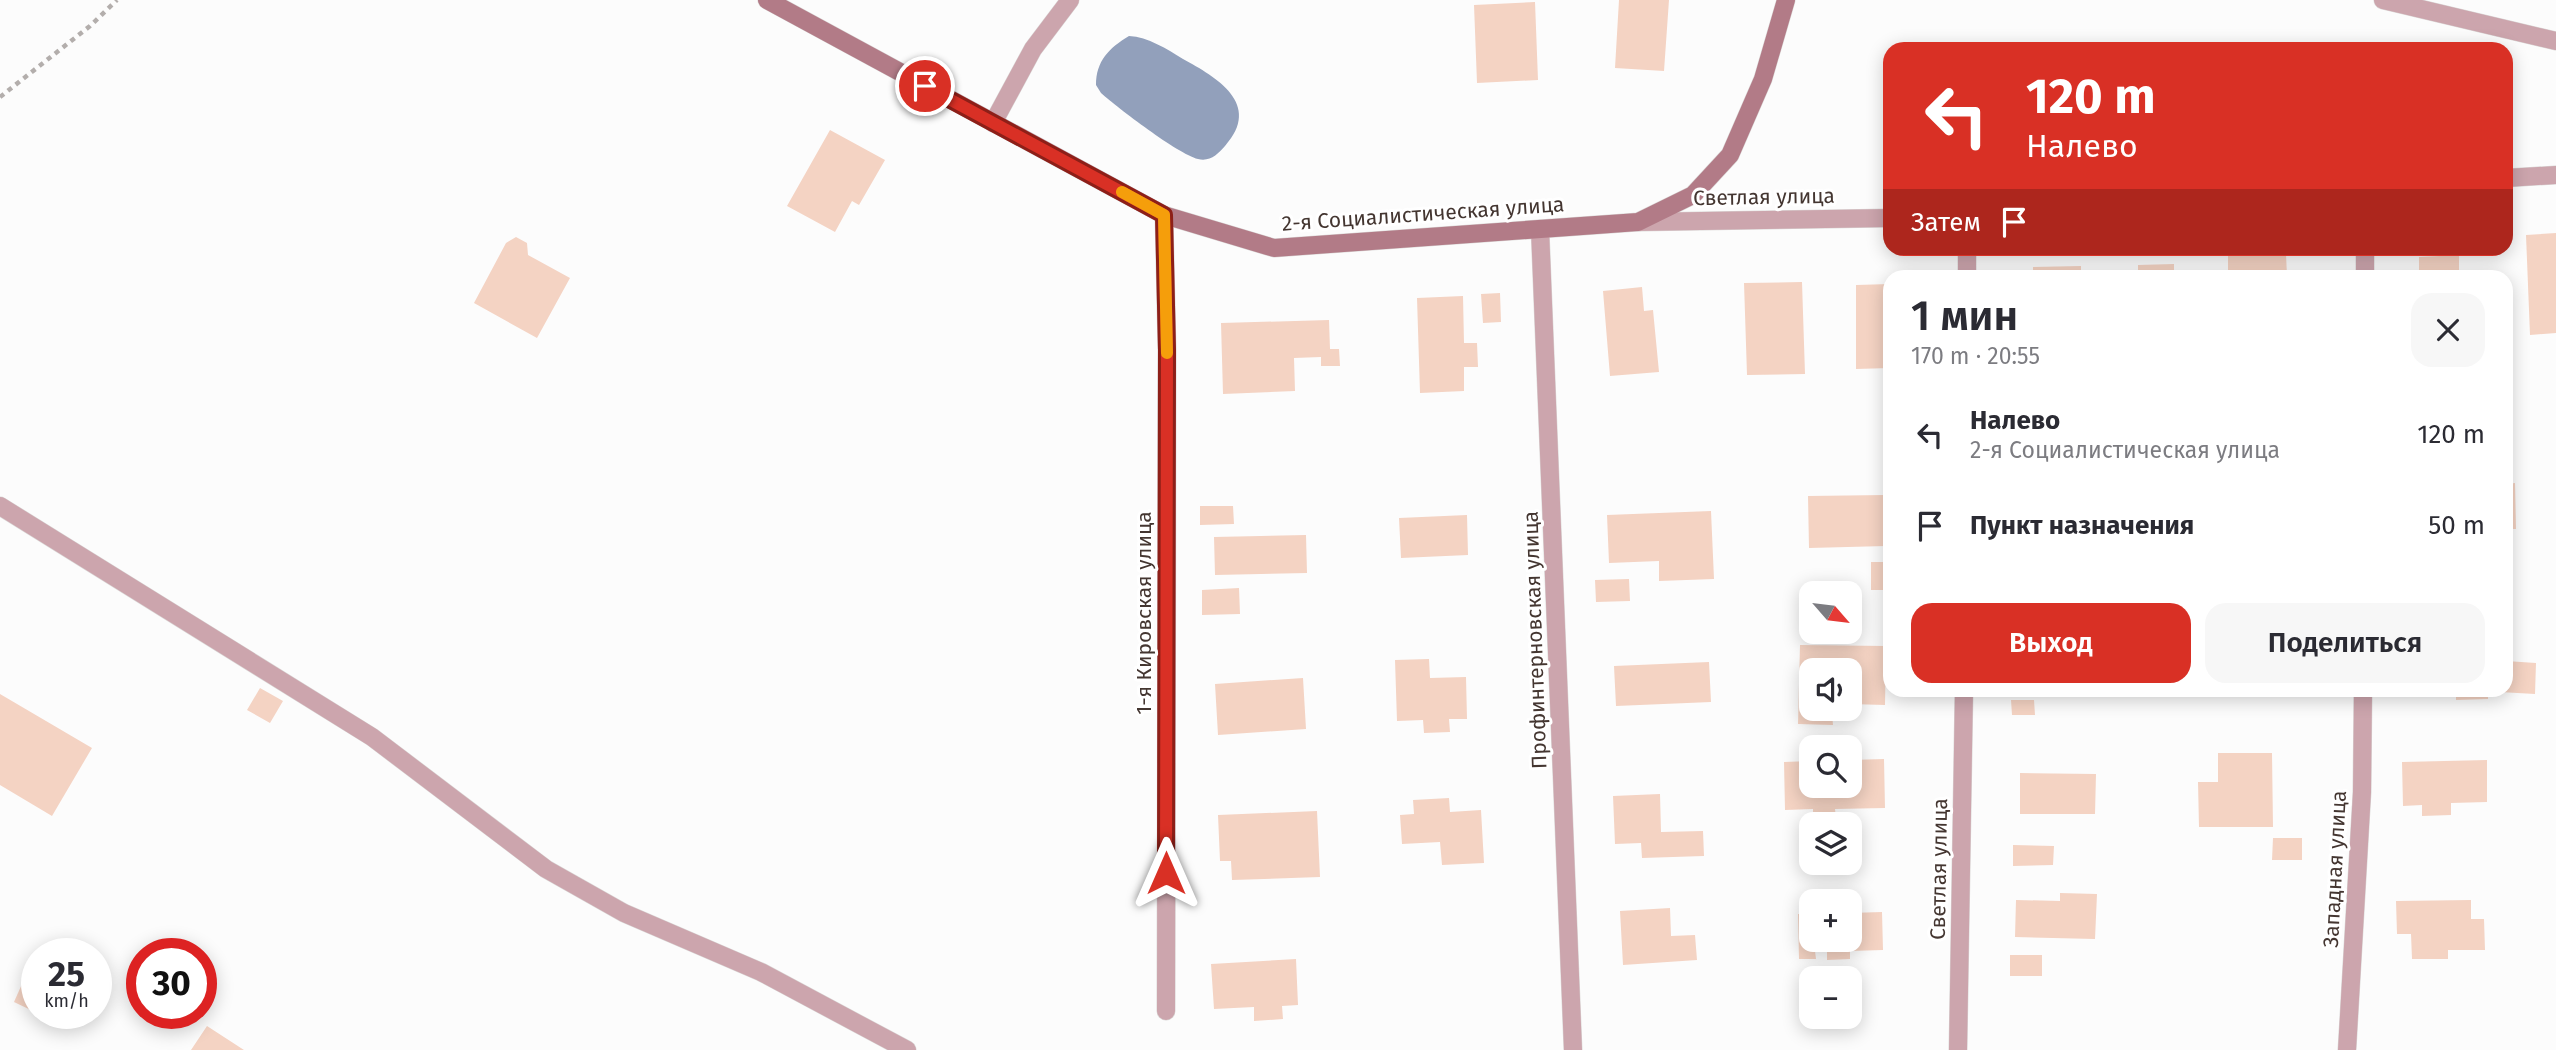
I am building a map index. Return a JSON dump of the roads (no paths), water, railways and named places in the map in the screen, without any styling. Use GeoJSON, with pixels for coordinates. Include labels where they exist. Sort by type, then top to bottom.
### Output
{"type":"FeatureCollection","features":[{"type":"Feature","properties":{"kind":"street","name":"2-я Социалистическая улица"},"geometry":{"type":"LineString","coordinates":[[766,0],[1164,215],[1274,247],[1638,222]]}},
{"type":"Feature","properties":{"kind":"street"},"geometry":{"type":"LineString","coordinates":[[993,123],[1033,49],[1070,0]]}},
{"type":"Feature","properties":{"kind":"street"},"geometry":{"type":"LineString","coordinates":[[1638,222],[1693,195],[1730,155],[1763,79],[1786,0]]}},
{"type":"Feature","properties":{"kind":"street"},"geometry":{"type":"LineString","coordinates":[[2383,0],[2556,41]]}},
{"type":"Feature","properties":{"kind":"street"},"geometry":{"type":"LineString","coordinates":[[2513,178],[2556,175]]}},
{"type":"Feature","properties":{"kind":"street","name":"1-я Кировская улица"},"geometry":{"type":"LineString","coordinates":[[1164,215],[1167,350],[1166,1011]]}},
{"type":"Feature","properties":{"kind":"street","name":"Светлая улица"},"geometry":{"type":"LineString","coordinates":[[1638,222],[1883,218]]}},
{"type":"Feature","properties":{"kind":"street","name":"Профинтерновская улица"},"geometry":{"type":"LineString","coordinates":[[1540,229],[1573,1050]]}},
{"type":"Feature","properties":{"kind":"street"},"geometry":{"type":"LineString","coordinates":[[0,506],[373,737],[546,869],[624,913],[761,972],[907,1050]]}},
{"type":"Feature","properties":{"kind":"street","name":"Светлая улица"},"geometry":{"type":"LineString","coordinates":[[1958,1050],[1964,697]]}},
{"type":"Feature","properties":{"kind":"street","name":"Западная улица"},"geometry":{"type":"LineString","coordinates":[[2347,1050],[2362,792],[2363,697]]}},
{"type":"Feature","properties":{"kind":"water"},"geometry":{"type":"Polygon","coordinates":[[[1129,36],[1164,48],[1209,74],[1231,94],[1239,117],[1235,131],[1217,154],[1202,160],[1177,149],[1101,93],[1096,85],[1101,62],[1115,45],[1129,36]]]}}]}
